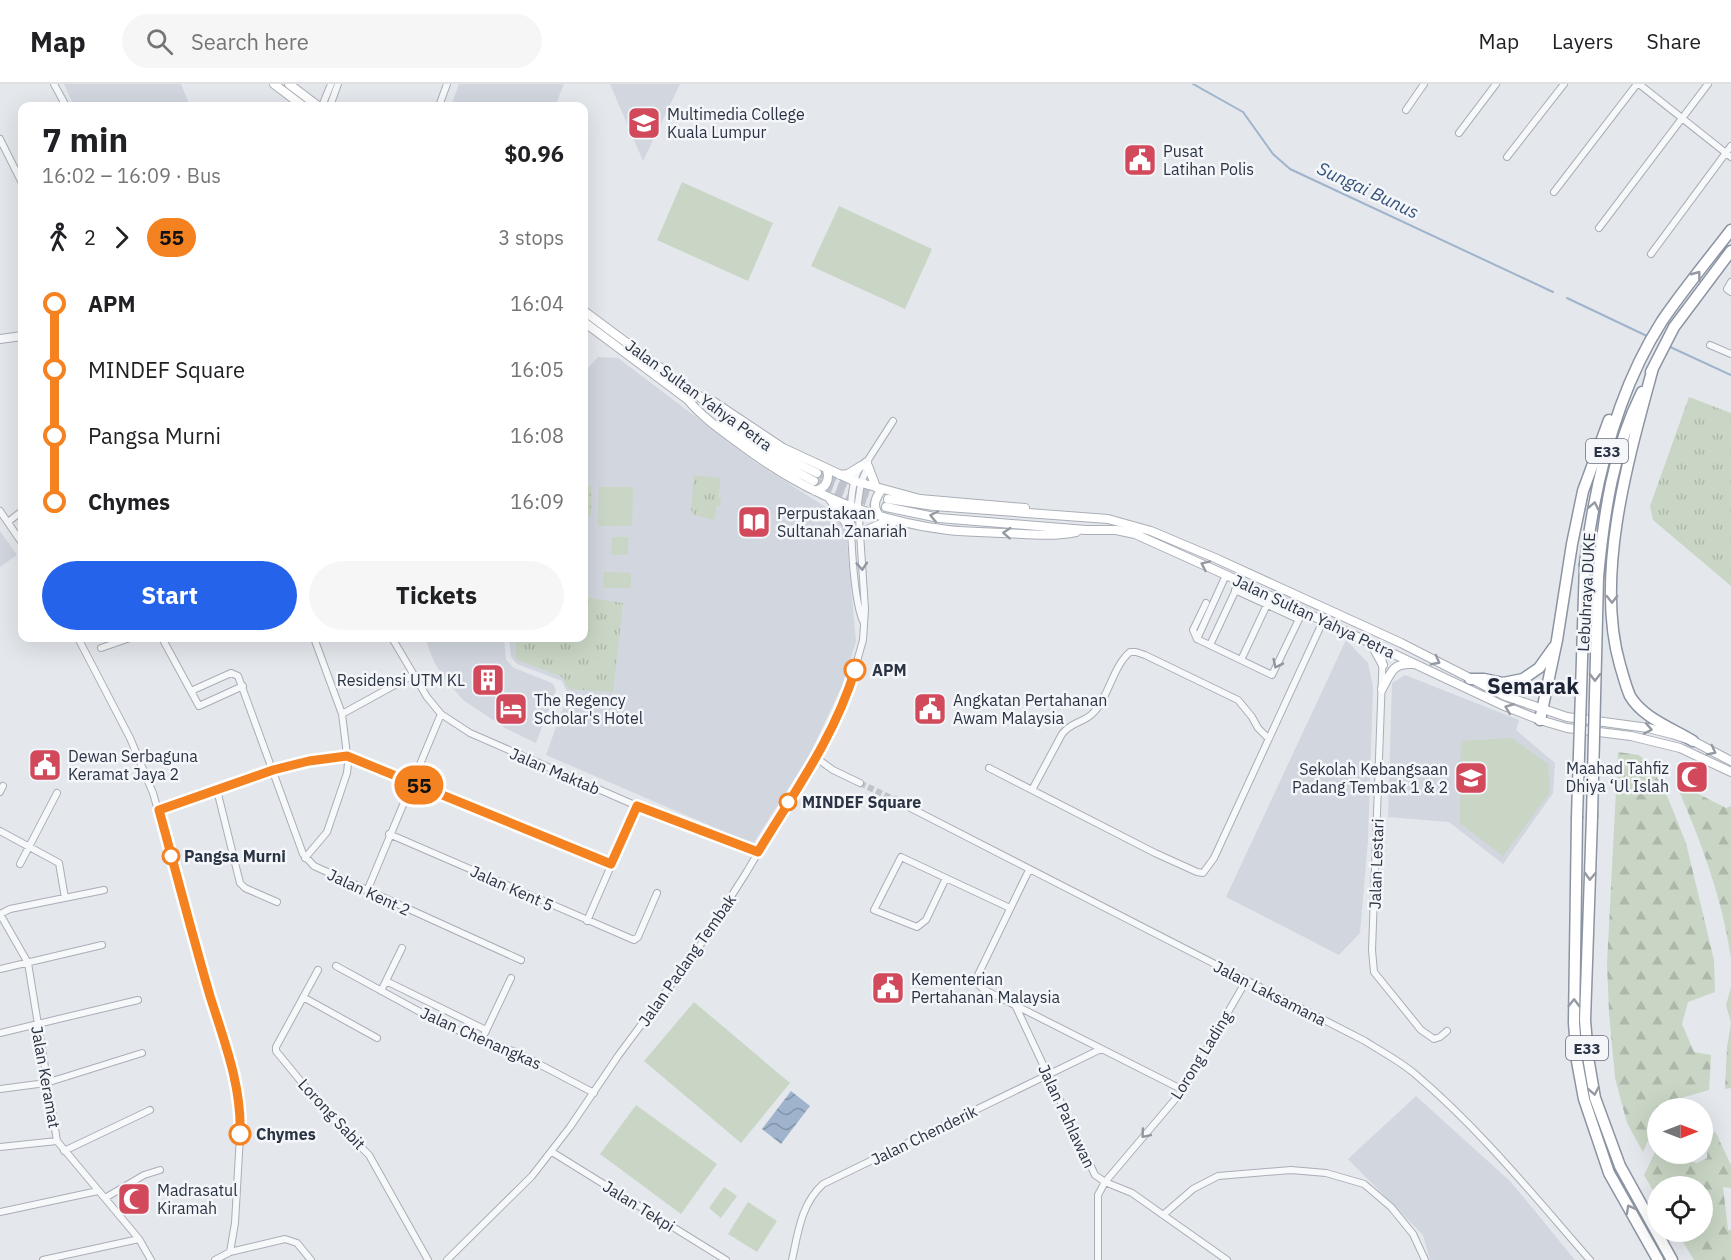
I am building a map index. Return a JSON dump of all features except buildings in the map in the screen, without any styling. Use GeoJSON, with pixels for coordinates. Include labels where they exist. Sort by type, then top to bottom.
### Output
{"type":"FeatureCollection","features":[{"type":"Feature","properties":{"kind":"highway","name":"Lebuhraya DUKE"},"geometry":{"type":"LineString","coordinates":[[1658,1260],[1610,1173],[1584,1099],[1577,1061],[1574,1023],[1577,818],[1586,564],[1590,521],[1598,483],[1630,384],[1663,321],[1731,230]]}},
{"type":"Feature","properties":{"kind":"highway","name":"Lebuhraya DUKE"},"geometry":{"type":"LineString","coordinates":[[1672,1260],[1620,1166],[1595,1098],[1588,1057],[1585,1020],[1598,577],[1609,487],[1634,408],[1674,327],[1731,251]]}},
{"type":"Feature","properties":{"kind":"highway"},"geometry":{"type":"LineString","coordinates":[[1653,368],[1635,436],[1617,530],[1612,577],[1612,622],[1615,648],[1630,695],[1647,715],[1693,741]]}},
{"type":"Feature","properties":{"kind":"highway"},"geometry":{"type":"LineString","coordinates":[[1541,715],[1557,640],[1583,491],[1611,415],[1630,384]]}},
{"type":"Feature","properties":{"kind":"highway"},"geometry":{"type":"LineString","coordinates":[[1470,679],[1503,683],[1523,679],[1539,668],[1557,640]]}},
{"type":"Feature","properties":{"kind":"main road"},"geometry":{"type":"LineString","coordinates":[[274,84],[298,102]]}},
{"type":"Feature","properties":{"kind":"main road"},"geometry":{"type":"LineString","coordinates":[[289,84],[314,102]]}},
{"type":"Feature","properties":{"kind":"main road","name":"Jalan Sultan Yahya Petra"},"geometry":{"type":"LineString","coordinates":[[588,314],[743,429],[815,477],[787,467],[688,400],[588,325]]}},
{"type":"Feature","properties":{"kind":"main road"},"geometry":{"type":"LineString","coordinates":[[697,394],[714,402],[783,448],[857,482],[920,498],[1060,512],[1072,516]]}},
{"type":"Feature","properties":{"kind":"main road"},"geometry":{"type":"LineString","coordinates":[[688,400],[700,414],[775,470],[830,499],[855,508],[897,521],[949,530],[1064,535],[1086,530]]}},
{"type":"Feature","properties":{"kind":"main road"},"geometry":{"type":"LineString","coordinates":[[839,475],[848,474],[866,464],[879,488],[875,504],[878,514]]}},
{"type":"Feature","properties":{"kind":"main road"},"geometry":{"type":"LineString","coordinates":[[815,491],[821,490],[829,479],[827,470]]}},
{"type":"Feature","properties":{"kind":"main road"},"geometry":{"type":"LineString","coordinates":[[830,499],[856,532],[883,522],[897,521]]}},
{"type":"Feature","properties":{"kind":"main road","name":"Jalan Sultan Yahya Petra"},"geometry":{"type":"LineString","coordinates":[[1731,761],[1693,741],[1648,728],[1541,715],[1502,705],[1323,621],[1300,615],[1269,601],[1240,581],[1143,537],[1116,530],[1086,530],[939,518],[887,503],[1108,519],[1151,531],[1401,643],[1470,679],[1505,696],[1541,715],[1567,728],[1665,743],[1701,756],[1731,772]]}},
{"type":"Feature","properties":{"kind":"main road"},"geometry":{"type":"LineString","coordinates":[[1358,623],[1383,649],[1401,643]]}},
{"type":"Feature","properties":{"kind":"main road"},"geometry":{"type":"LineString","coordinates":[[1371,644],[1383,665]]}},
{"type":"Feature","properties":{"kind":"main road"},"geometry":{"type":"LineString","coordinates":[[1382,689],[1395,666],[1403,663],[1416,664]]}},
{"type":"Feature","properties":{"kind":"street"},"geometry":{"type":"LineString","coordinates":[[54,84],[64,102]]}},
{"type":"Feature","properties":{"kind":"street"},"geometry":{"type":"LineString","coordinates":[[322,102],[331,84]]}},
{"type":"Feature","properties":{"kind":"street"},"geometry":{"type":"LineString","coordinates":[[331,102],[338,84]]}},
{"type":"Feature","properties":{"kind":"street"},"geometry":{"type":"LineString","coordinates":[[440,102],[447,84]]}},
{"type":"Feature","properties":{"kind":"street"},"geometry":{"type":"LineString","coordinates":[[1406,110],[1424,84]]}},
{"type":"Feature","properties":{"kind":"street"},"geometry":{"type":"LineString","coordinates":[[1459,133],[1496,84]]}},
{"type":"Feature","properties":{"kind":"street"},"geometry":{"type":"LineString","coordinates":[[1507,158],[1564,84]]}},
{"type":"Feature","properties":{"kind":"street"},"geometry":{"type":"LineString","coordinates":[[1554,192],[1638,84],[1728,155]]}},
{"type":"Feature","properties":{"kind":"street"},"geometry":{"type":"LineString","coordinates":[[1599,228],[1708,84]]}},
{"type":"Feature","properties":{"kind":"street"},"geometry":{"type":"LineString","coordinates":[[0,139],[18,175]]}},
{"type":"Feature","properties":{"kind":"street"},"geometry":{"type":"LineString","coordinates":[[1651,254],[1728,155],[1731,146]]}},
{"type":"Feature","properties":{"kind":"street"},"geometry":{"type":"LineString","coordinates":[[1731,282],[1727,289],[1731,292]]}},
{"type":"Feature","properties":{"kind":"street"},"geometry":{"type":"LineString","coordinates":[[0,339],[18,337]]}},
{"type":"Feature","properties":{"kind":"street"},"geometry":{"type":"LineString","coordinates":[[1710,345],[1731,354]]}},
{"type":"Feature","properties":{"kind":"street","name":"Jalan Padang Tembak"},"geometry":{"type":"LineString","coordinates":[[449,1259],[524,1184],[552,1152],[699,946],[758,852],[838,715],[852,679],[863,640],[864,622],[859,611],[855,508],[857,482],[893,421]]}},
{"type":"Feature","properties":{"kind":"street"},"geometry":{"type":"LineString","coordinates":[[0,511],[18,537]]}},
{"type":"Feature","properties":{"kind":"street"},"geometry":{"type":"LineString","coordinates":[[8,522],[18,514]]}},
{"type":"Feature","properties":{"kind":"street"},"geometry":{"type":"LineString","coordinates":[[1197,639],[1226,575]]}},
{"type":"Feature","properties":{"kind":"street"},"geometry":{"type":"LineString","coordinates":[[1210,645],[1240,581]]}},
{"type":"Feature","properties":{"kind":"street"},"geometry":{"type":"LineString","coordinates":[[1235,590],[1269,601],[1241,660]]}},
{"type":"Feature","properties":{"kind":"street"},"geometry":{"type":"LineString","coordinates":[[1206,603],[1193,630],[1197,639],[1272,675],[1300,615]]}},
{"type":"Feature","properties":{"kind":"street"},"geometry":{"type":"LineString","coordinates":[[989,768],[1155,853],[1203,873],[1214,858],[1323,621]]}},
{"type":"Feature","properties":{"kind":"street"},"geometry":{"type":"LineString","coordinates":[[80,642],[130,738],[159,810],[224,1038],[241,1118],[233,1240],[230,1252]]}},
{"type":"Feature","properties":{"kind":"street"},"geometry":{"type":"LineString","coordinates":[[101,648],[118,642]]}},
{"type":"Feature","properties":{"kind":"street"},"geometry":{"type":"LineString","coordinates":[[164,642],[199,706],[243,686]]}},
{"type":"Feature","properties":{"kind":"street"},"geometry":{"type":"LineString","coordinates":[[191,691],[231,673],[238,676],[305,858],[327,832],[347,773],[342,714],[315,642]]}},
{"type":"Feature","properties":{"kind":"street","name":"Jalan Maktab"},"geometry":{"type":"LineString","coordinates":[[394,642],[413,675],[441,714],[470,734],[637,806],[758,852]]}},
{"type":"Feature","properties":{"kind":"street","name":"Jalan Lestari"},"geometry":{"type":"LineString","coordinates":[[1383,649],[1372,950],[1374,972],[1421,1030],[1434,1039],[1440,1038],[1447,1032]]}},
{"type":"Feature","properties":{"kind":"street"},"geometry":{"type":"LineString","coordinates":[[1032,790],[1062,734],[1068,726],[1093,714],[1130,652],[1145,655],[1238,700],[1258,728],[1268,737]]}},
{"type":"Feature","properties":{"kind":"street"},"geometry":{"type":"LineString","coordinates":[[342,714],[413,675]]}},
{"type":"Feature","properties":{"kind":"street"},"geometry":{"type":"LineString","coordinates":[[366,891],[441,714]]}},
{"type":"Feature","properties":{"kind":"street"},"geometry":{"type":"LineString","coordinates":[[159,810],[273,770],[309,761],[347,756],[611,864]]}},
{"type":"Feature","properties":{"kind":"street"},"geometry":{"type":"LineString","coordinates":[[815,757],[833,770],[860,783]]}},
{"type":"Feature","properties":{"kind":"street"},"geometry":{"type":"LineString","coordinates":[[216,790],[240,883],[245,888],[277,902]]}},
{"type":"Feature","properties":{"kind":"street"},"geometry":{"type":"LineString","coordinates":[[20,864],[57,793]]}},
{"type":"Feature","properties":{"kind":"street","name":"Jalan Laksamana"},"geometry":{"type":"LineString","coordinates":[[895,800],[1365,1041],[1414,1073],[1511,1169],[1590,1260]]}},
{"type":"Feature","properties":{"kind":"street"},"geometry":{"type":"LineString","coordinates":[[587,921],[637,806]]}},
{"type":"Feature","properties":{"kind":"street"},"geometry":{"type":"LineString","coordinates":[[0,831],[59,863],[65,898]]}},
{"type":"Feature","properties":{"kind":"street","name":"Jalan Kent 5"},"geometry":{"type":"LineString","coordinates":[[389,834],[634,940],[638,937],[657,893]]}},
{"type":"Feature","properties":{"kind":"street"},"geometry":{"type":"LineString","coordinates":[[946,878],[926,920],[917,927],[874,910],[901,857],[946,878],[1010,908]]}},
{"type":"Feature","properties":{"kind":"street","name":"Jalan Kent 2"},"geometry":{"type":"LineString","coordinates":[[305,858],[314,866],[366,891],[521,960]]}},
{"type":"Feature","properties":{"kind":"street"},"geometry":{"type":"LineString","coordinates":[[1029,870],[977,977],[978,984],[983,989],[1041,1019],[1183,1090]]}},
{"type":"Feature","properties":{"kind":"street"},"geometry":{"type":"LineString","coordinates":[[0,914],[10,909],[104,890]]}},
{"type":"Feature","properties":{"kind":"street","name":"Jalan Keramat"},"geometry":{"type":"LineString","coordinates":[[0,914],[28,963],[36,1024],[57,1141],[139,1239],[148,1258]]}},
{"type":"Feature","properties":{"kind":"street"},"geometry":{"type":"LineString","coordinates":[[0,969],[102,945]]}},
{"type":"Feature","properties":{"kind":"street"},"geometry":{"type":"LineString","coordinates":[[381,991],[402,948]]}},
{"type":"Feature","properties":{"kind":"street","name":"Jalan Chenangkas"},"geometry":{"type":"LineString","coordinates":[[336,966],[444,1025],[518,1053],[594,1093]]}},
{"type":"Feature","properties":{"kind":"street","name":"Lorong Sabit"},"geometry":{"type":"LineString","coordinates":[[318,970],[276,1047],[276,1051],[331,1118],[369,1155],[428,1260]]}},
{"type":"Feature","properties":{"kind":"street"},"geometry":{"type":"LineString","coordinates":[[482,1039],[511,978]]}},
{"type":"Feature","properties":{"kind":"street"},"geometry":{"type":"LineString","coordinates":[[386,981],[486,1030]]}},
{"type":"Feature","properties":{"kind":"street","name":"Lorong Lading"},"geometry":{"type":"LineString","coordinates":[[1106,1182],[1183,1090],[1246,981]]}},
{"type":"Feature","properties":{"kind":"street"},"geometry":{"type":"LineString","coordinates":[[303,997],[377,1038]]}},
{"type":"Feature","properties":{"kind":"street"},"geometry":{"type":"LineString","coordinates":[[0,1033],[138,1000]]}},
{"type":"Feature","properties":{"kind":"street","name":"Jalan Pahlawan"},"geometry":{"type":"LineString","coordinates":[[1016,1006],[1095,1175],[1106,1182],[1098,1195],[1098,1260]]}},
{"type":"Feature","properties":{"kind":"street"},"geometry":{"type":"LineString","coordinates":[[1028,1033],[1031,1021],[1041,1019]]}},
{"type":"Feature","properties":{"kind":"street","name":"Jalan Chenderik"},"geometry":{"type":"LineString","coordinates":[[792,1260],[804,1209],[816,1190],[823,1184],[1101,1049]]}},
{"type":"Feature","properties":{"kind":"street"},"geometry":{"type":"LineString","coordinates":[[0,1089],[46,1083],[142,1053]]}},
{"type":"Feature","properties":{"kind":"street"},"geometry":{"type":"LineString","coordinates":[[64,1151],[150,1110]]}},
{"type":"Feature","properties":{"kind":"street"},"geometry":{"type":"LineString","coordinates":[[0,1146],[57,1141]]}},
{"type":"Feature","properties":{"kind":"street","name":"Jalan Tekpi"},"geometry":{"type":"LineString","coordinates":[[552,1152],[726,1260]]}},
{"type":"Feature","properties":{"kind":"street"},"geometry":{"type":"LineString","coordinates":[[105,1198],[137,1179],[160,1170]]}},
{"type":"Feature","properties":{"kind":"street"},"geometry":{"type":"LineString","coordinates":[[1163,1215],[1193,1189],[1218,1176],[1291,1170],[1326,1173],[1364,1184],[1391,1207],[1413,1234],[1425,1260]]}},
{"type":"Feature","properties":{"kind":"street"},"geometry":{"type":"LineString","coordinates":[[1106,1182],[1132,1193],[1227,1260]]}},
{"type":"Feature","properties":{"kind":"street"},"geometry":{"type":"LineString","coordinates":[[0,1212],[98,1191]]}},
{"type":"Feature","properties":{"kind":"street"},"geometry":{"type":"LineString","coordinates":[[43,1260],[139,1239]]}},
{"type":"Feature","properties":{"kind":"street"},"geometry":{"type":"LineString","coordinates":[[214,1260],[230,1252],[285,1239],[297,1243],[311,1260]]}},
{"type":"Feature","properties":{"kind":"shaded area"},"geometry":{"type":"Polygon","coordinates":[[[64,84],[181,84],[188,102],[72,102],[64,84]]]}},
{"type":"Feature","properties":{"kind":"shaded area"},"geometry":{"type":"Polygon","coordinates":[[[459,84],[564,84],[557,102],[452,102],[459,84]]]}},
{"type":"Feature","properties":{"kind":"shaded area","name":"Multimedia College Kuala Lumpur"},"geometry":{"type":"Polygon","coordinates":[[[610,84],[680,84],[643,161],[610,84]]]}},
{"type":"Feature","properties":{"kind":"shaded area"},"geometry":{"type":"Polygon","coordinates":[[[598,357],[618,358],[758,464],[832,511],[846,532],[856,641],[842,686],[809,756],[753,844],[546,755],[568,694],[562,681],[517,664],[511,657],[509,642],[588,642],[588,368],[598,357]]]}},
{"type":"Feature","properties":{"kind":"shaded area"},"geometry":{"type":"Polygon","coordinates":[[[0,531],[17,555],[0,567],[0,531]]]}},
{"type":"Feature","properties":{"kind":"shaded area"},"geometry":{"type":"Polygon","coordinates":[[[1346,640],[1368,663],[1373,687],[1368,840],[1360,933],[1339,955],[1226,897],[1346,640]]]}},
{"type":"Feature","properties":{"kind":"shaded area","name":"Residensi UTM KL"},"geometry":{"type":"Polygon","coordinates":[[[426,642],[504,642],[506,660],[514,668],[553,684],[556,690],[536,743],[505,728],[463,700],[434,662],[426,642]]]}},
{"type":"Feature","properties":{"kind":"shaded area","name":"Sekolah Kebangsaan Padang Tembak 1 & 2"},"geometry":{"type":"Polygon","coordinates":[[[1405,675],[1519,720],[1516,730],[1555,763],[1553,793],[1503,864],[1449,822],[1388,817],[1392,683],[1405,675]]]}},
{"type":"Feature","properties":{"kind":"shaded area"},"geometry":{"type":"Polygon","coordinates":[[[1416,1096],[1511,1182],[1575,1260],[1430,1260],[1423,1235],[1348,1159],[1416,1096]]]}},
{"type":"Feature","properties":{"kind":"green space"},"geometry":{"type":"Polygon","coordinates":[[[682,182],[773,223],[748,281],[657,240],[682,182]]]}},
{"type":"Feature","properties":{"kind":"green space"},"geometry":{"type":"Polygon","coordinates":[[[839,206],[932,249],[905,309],[811,266],[839,206]]]}},
{"type":"Feature","properties":{"kind":"green space"},"geometry":{"type":"Polygon","coordinates":[[[1689,397],[1731,413],[1731,586],[1653,520],[1650,506],[1689,397]]]}},
{"type":"Feature","properties":{"kind":"green space"},"geometry":{"type":"Polygon","coordinates":[[[694,475],[721,478],[718,497],[721,498],[720,506],[717,506],[714,520],[694,515],[691,510],[694,475]]]}},
{"type":"Feature","properties":{"kind":"green space"},"geometry":{"type":"Polygon","coordinates":[[[588,486],[591,486],[591,516],[588,516],[588,486]]]}},
{"type":"Feature","properties":{"kind":"green space"},"geometry":{"type":"Polygon","coordinates":[[[599,487],[633,487],[632,526],[598,526],[599,487]]]}},
{"type":"Feature","properties":{"kind":"green space"},"geometry":{"type":"Polygon","coordinates":[[[612,537],[628,537],[628,555],[611,555],[612,537]]]}},
{"type":"Feature","properties":{"kind":"green space"},"geometry":{"type":"Polygon","coordinates":[[[604,572],[631,573],[631,588],[603,588],[604,572]]]}},
{"type":"Feature","properties":{"kind":"green space"},"geometry":{"type":"Polygon","coordinates":[[[588,594],[589,598],[623,603],[613,692],[569,689],[562,677],[516,659],[516,642],[588,642],[588,594]]]}},
{"type":"Feature","properties":{"kind":"green space"},"geometry":{"type":"Polygon","coordinates":[[[1512,738],[1548,764],[1550,792],[1503,856],[1460,823],[1461,741],[1512,738]]]}},
{"type":"Feature","properties":{"kind":"green space"},"geometry":{"type":"Polygon","coordinates":[[[1618,752],[1639,755],[1650,765],[1668,798],[1686,843],[1714,960],[1715,992],[1688,1002],[1682,1024],[1694,1052],[1711,1055],[1709,1090],[1681,1098],[1647,1098],[1647,1142],[1643,1152],[1627,1123],[1615,1078],[1607,964],[1618,752]]]}},
{"type":"Feature","properties":{"kind":"green space"},"geometry":{"type":"Polygon","coordinates":[[[1675,782],[1726,808],[1731,806],[1731,958],[1722,913],[1709,868],[1675,782]]]}},
{"type":"Feature","properties":{"kind":"green space"},"geometry":{"type":"Polygon","coordinates":[[[1731,987],[1731,1023],[1726,1005],[1731,987]]]}},
{"type":"Feature","properties":{"kind":"green space"},"geometry":{"type":"Polygon","coordinates":[[[694,1002],[790,1083],[741,1143],[644,1061],[694,1002]]]}},
{"type":"Feature","properties":{"kind":"green space"},"geometry":{"type":"Polygon","coordinates":[[[1731,1023],[1731,1088],[1725,1089],[1727,1047],[1731,1023]]]}},
{"type":"Feature","properties":{"kind":"green space"},"geometry":{"type":"Polygon","coordinates":[[[636,1105],[717,1164],[681,1214],[600,1154],[636,1105]]]}},
{"type":"Feature","properties":{"kind":"green space"},"geometry":{"type":"Polygon","coordinates":[[[1715,1131],[1731,1165],[1731,1188],[1723,1187],[1728,1230],[1731,1230],[1731,1260],[1694,1260],[1683,1242],[1713,1242],[1713,1176],[1647,1176],[1647,1180],[1644,1175],[1649,1164],[1713,1164],[1713,1134],[1715,1131]]]}},
{"type":"Feature","properties":{"kind":"green space"},"geometry":{"type":"Polygon","coordinates":[[[724,1187],[737,1196],[721,1218],[709,1208],[724,1187]]]}},
{"type":"Feature","properties":{"kind":"green space"},"geometry":{"type":"Polygon","coordinates":[[[748,1202],[777,1221],[757,1252],[728,1234],[748,1202]]]}},
{"type":"Feature","properties":{"kind":"water"},"geometry":{"type":"Polygon","coordinates":[[[791,1091],[810,1106],[781,1144],[762,1129],[791,1091]]]}},
{"type":"Feature","properties":{"kind":"waterway","name":"Sungai Bunus"},"geometry":{"type":"LineString","coordinates":[[1193,84],[1243,112],[1273,154],[1290,169],[1553,292]]}},
{"type":"Feature","properties":{"kind":"waterway","name":"Sungai Bunus"},"geometry":{"type":"LineString","coordinates":[[1567,298],[1649,337]]}},
{"type":"Feature","properties":{"kind":"waterway","name":"Sungai Bunus"},"geometry":{"type":"LineString","coordinates":[[1668,346],[1731,375]]}},
{"type":"Feature","properties":{"kind":"tunnel"},"geometry":{"type":"LineString","coordinates":[[817,473],[851,489],[884,498]]}},
{"type":"Feature","properties":{"kind":"tunnel"},"geometry":{"type":"LineString","coordinates":[[814,481],[851,497],[886,507]]}},
{"type":"Feature","properties":{"kind":"tunnel"},"geometry":{"type":"LineString","coordinates":[[860,783],[895,800]]}},
{"type":"Feature","properties":{"kind":"bus line","name":"55"},"geometry":{"type":"LineString","coordinates":[[240,1134],[241,1118],[224,1038],[159,810],[273,770],[309,761],[347,756],[611,864],[637,806],[758,852],[838,715],[855,670]]}},
{"type":"Feature","properties":{"kind":"place","name":"Multimedia College Kuala Lumpur"},"geometry":{"type":"Point","coordinates":[644,123]}},
{"type":"Feature","properties":{"kind":"place","name":"Pusat Latihan Polis"},"geometry":{"type":"Point","coordinates":[1140,160]}},
{"type":"Feature","properties":{"kind":"place","name":"Perpustakaan Sultanah Zanariah"},"geometry":{"type":"Point","coordinates":[754,522]}},
{"type":"Feature","properties":{"kind":"place","name":"APM"},"geometry":{"type":"Point","coordinates":[855,670]}},
{"type":"Feature","properties":{"kind":"place","name":"Residensi UTM KL"},"geometry":{"type":"Point","coordinates":[488,680]}},
{"type":"Feature","properties":{"kind":"place","name":"The Regency Scholar's Hotel"},"geometry":{"type":"Point","coordinates":[511,709]}},
{"type":"Feature","properties":{"kind":"place","name":"Angkatan Pertahanan Awam Malaysia"},"geometry":{"type":"Point","coordinates":[930,709]}},
{"type":"Feature","properties":{"kind":"place","name":"Dewan Serbaguna Keramat Jaya 2"},"geometry":{"type":"Point","coordinates":[45,765]}},
{"type":"Feature","properties":{"kind":"place","name":"Maahad Tahfiz Dhiya ‘Ul Islah"},"geometry":{"type":"Point","coordinates":[1692,777]}},
{"type":"Feature","properties":{"kind":"place","name":"Sekolah Kebangsaan Padang Tembak 1 & 2"},"geometry":{"type":"Point","coordinates":[1471,778]}},
{"type":"Feature","properties":{"kind":"place","name":"MINDEF Square"},"geometry":{"type":"Point","coordinates":[788,802]}},
{"type":"Feature","properties":{"kind":"place","name":"Pangsa Murni"},"geometry":{"type":"Point","coordinates":[171,856]}},
{"type":"Feature","properties":{"kind":"place","name":"Kementerian Pertahanan Malaysia"},"geometry":{"type":"Point","coordinates":[888,988]}},
{"type":"Feature","properties":{"kind":"place","name":"Chymes"},"geometry":{"type":"Point","coordinates":[240,1134]}},
{"type":"Feature","properties":{"kind":"place","name":"Madrasatul Kiramah"},"geometry":{"type":"Point","coordinates":[134,1199]}},
{"type":"Feature","properties":{"kind":"district","name":"Semarak"},"geometry":{"type":"Point","coordinates":[1533,685]}}]}
